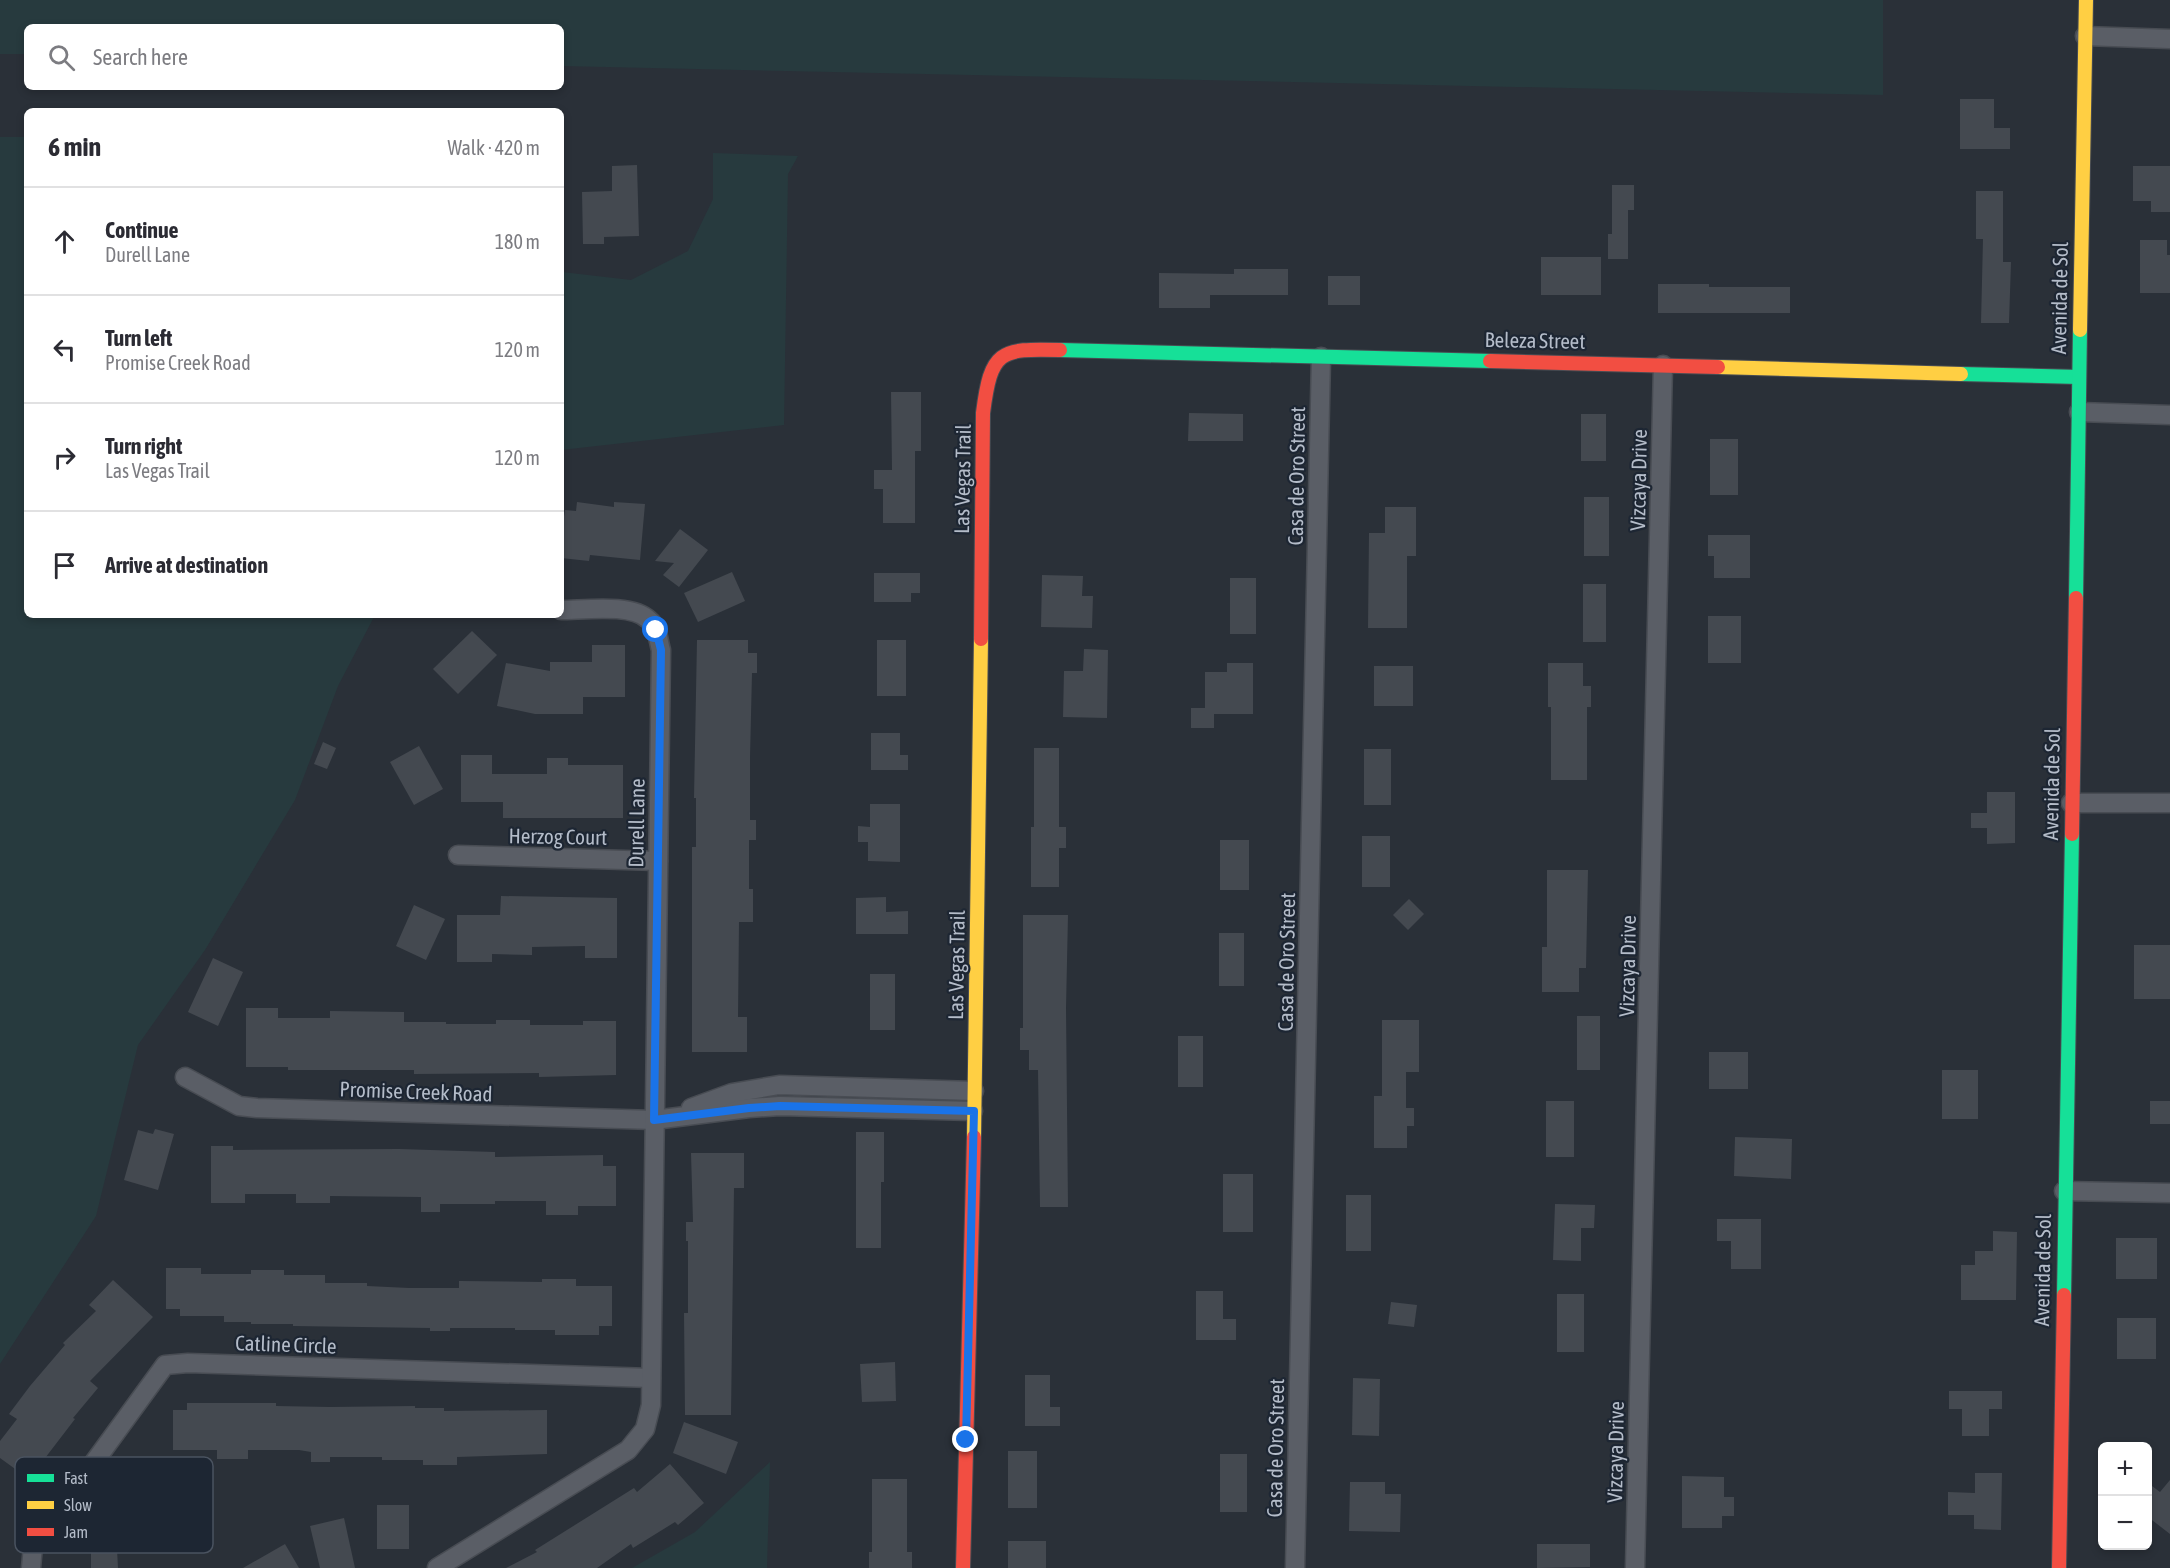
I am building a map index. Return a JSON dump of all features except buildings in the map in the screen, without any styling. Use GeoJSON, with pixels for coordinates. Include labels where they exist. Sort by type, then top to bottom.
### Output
{"type":"FeatureCollection","features":[{"type":"Feature","properties":{"kind":"street","name":"Avenida de Sol"},"geometry":{"type":"LineString","coordinates":[[2059,1568],[2086,0]]}},
{"type":"Feature","properties":{"kind":"street"},"geometry":{"type":"LineString","coordinates":[[2085,36],[2170,39]]}},
{"type":"Feature","properties":{"kind":"street","name":"Beleza Street"},"geometry":{"type":"LineString","coordinates":[[994,363],[1008,352],[1029,349],[2079,377]]}},
{"type":"Feature","properties":{"kind":"street","name":"Casa de Oro Street"},"geometry":{"type":"LineString","coordinates":[[1295,1568],[1321,357]]}},
{"type":"Feature","properties":{"kind":"street","name":"Las Vegas Trail"},"geometry":{"type":"LineString","coordinates":[[963,1568],[974,1111],[983,413],[994,363]]}},
{"type":"Feature","properties":{"kind":"street","name":"Vizcaya Drive"},"geometry":{"type":"LineString","coordinates":[[1635,1568],[1663,365]]}},
{"type":"Feature","properties":{"kind":"street"},"geometry":{"type":"LineString","coordinates":[[2079,412],[2170,415]]}},
{"type":"Feature","properties":{"kind":"street","name":"Durell Lane"},"geometry":{"type":"LineString","coordinates":[[564,609],[624,609],[642,615],[650,620],[656,630],[661,650],[654,1120]]}},
{"type":"Feature","properties":{"kind":"street"},"geometry":{"type":"LineString","coordinates":[[2071,803],[2170,802]]}},
{"type":"Feature","properties":{"kind":"street","name":"Herzog Court"},"geometry":{"type":"LineString","coordinates":[[458,855],[658,861]]}},
{"type":"Feature","properties":{"kind":"street","name":"Promise Creek Road"},"geometry":{"type":"LineString","coordinates":[[185,1077],[239,1106],[257,1108],[654,1120],[780,1106],[974,1111]]}},
{"type":"Feature","properties":{"kind":"street","name":"Promise Creek Road"},"geometry":{"type":"LineString","coordinates":[[654,1120],[732,1093],[779,1085],[974,1091]]}},
{"type":"Feature","properties":{"kind":"street"},"geometry":{"type":"LineString","coordinates":[[437,1568],[627,1450],[645,1429],[651,1405],[654,1120]]}},
{"type":"Feature","properties":{"kind":"street"},"geometry":{"type":"LineString","coordinates":[[2064,1191],[2170,1193]]}},
{"type":"Feature","properties":{"kind":"street","name":"Catline Circle"},"geometry":{"type":"LineString","coordinates":[[98,1457],[165,1365],[188,1363],[651,1378]]}},
{"type":"Feature","properties":{"kind":"street","name":"Catline Circle"},"geometry":{"type":"LineString","coordinates":[[31,1568],[32,1553]]}},
{"type":"Feature","properties":{"kind":"green space"},"geometry":{"type":"Polygon","coordinates":[[[0,0],[1883,0],[1883,95],[564,66],[564,24],[24,24],[24,54],[0,54],[0,0]]]}},
{"type":"Feature","properties":{"kind":"green space"},"geometry":{"type":"Polygon","coordinates":[[[0,137],[24,137],[24,618],[373,618],[338,686],[295,800],[205,950],[138,1045],[96,1216],[0,1364],[0,137]]]}},
{"type":"Feature","properties":{"kind":"green space"},"geometry":{"type":"Polygon","coordinates":[[[713,153],[798,156],[788,174],[784,425],[564,450],[564,272],[631,280],[688,251],[713,199],[713,153]]]}},
{"type":"Feature","properties":{"kind":"green space"},"geometry":{"type":"Polygon","coordinates":[[[770,1462],[767,1568],[632,1568],[695,1532],[770,1462]]]}},
{"type":"Feature","properties":{"kind":"traffic: fast"},"geometry":{"type":"LineString","coordinates":[[2076,598],[2080,330]]}},
{"type":"Feature","properties":{"kind":"traffic: fast"},"geometry":{"type":"LineString","coordinates":[[1060,350],[1490,361]]}},
{"type":"Feature","properties":{"kind":"traffic: fast"},"geometry":{"type":"LineString","coordinates":[[1961,374],[2079,377]]}},
{"type":"Feature","properties":{"kind":"traffic: fast"},"geometry":{"type":"LineString","coordinates":[[2064,1295],[2072,834]]}},
{"type":"Feature","properties":{"kind":"traffic: slow"},"geometry":{"type":"LineString","coordinates":[[2080,330],[2086,0]]}},
{"type":"Feature","properties":{"kind":"traffic: slow"},"geometry":{"type":"LineString","coordinates":[[1718,367],[1961,374]]}},
{"type":"Feature","properties":{"kind":"traffic: slow"},"geometry":{"type":"LineString","coordinates":[[974,1137],[981,639]]}},
{"type":"Feature","properties":{"kind":"traffic: jam"},"geometry":{"type":"LineString","coordinates":[[981,639],[983,413],[990,377],[995,365],[1011,353],[1023,350],[1060,350]]}},
{"type":"Feature","properties":{"kind":"traffic: jam"},"geometry":{"type":"LineString","coordinates":[[1490,361],[1718,367]]}},
{"type":"Feature","properties":{"kind":"traffic: jam"},"geometry":{"type":"LineString","coordinates":[[2072,834],[2076,598]]}},
{"type":"Feature","properties":{"kind":"traffic: jam"},"geometry":{"type":"LineString","coordinates":[[963,1568],[974,1137]]}},
{"type":"Feature","properties":{"kind":"traffic: jam"},"geometry":{"type":"LineString","coordinates":[[2059,1568],[2064,1295]]}},
{"type":"Feature","properties":{"kind":"route"},"geometry":{"type":"LineString","coordinates":[[656,630],[661,650],[654,1120],[780,1106],[974,1111],[966,1440]]}}]}
